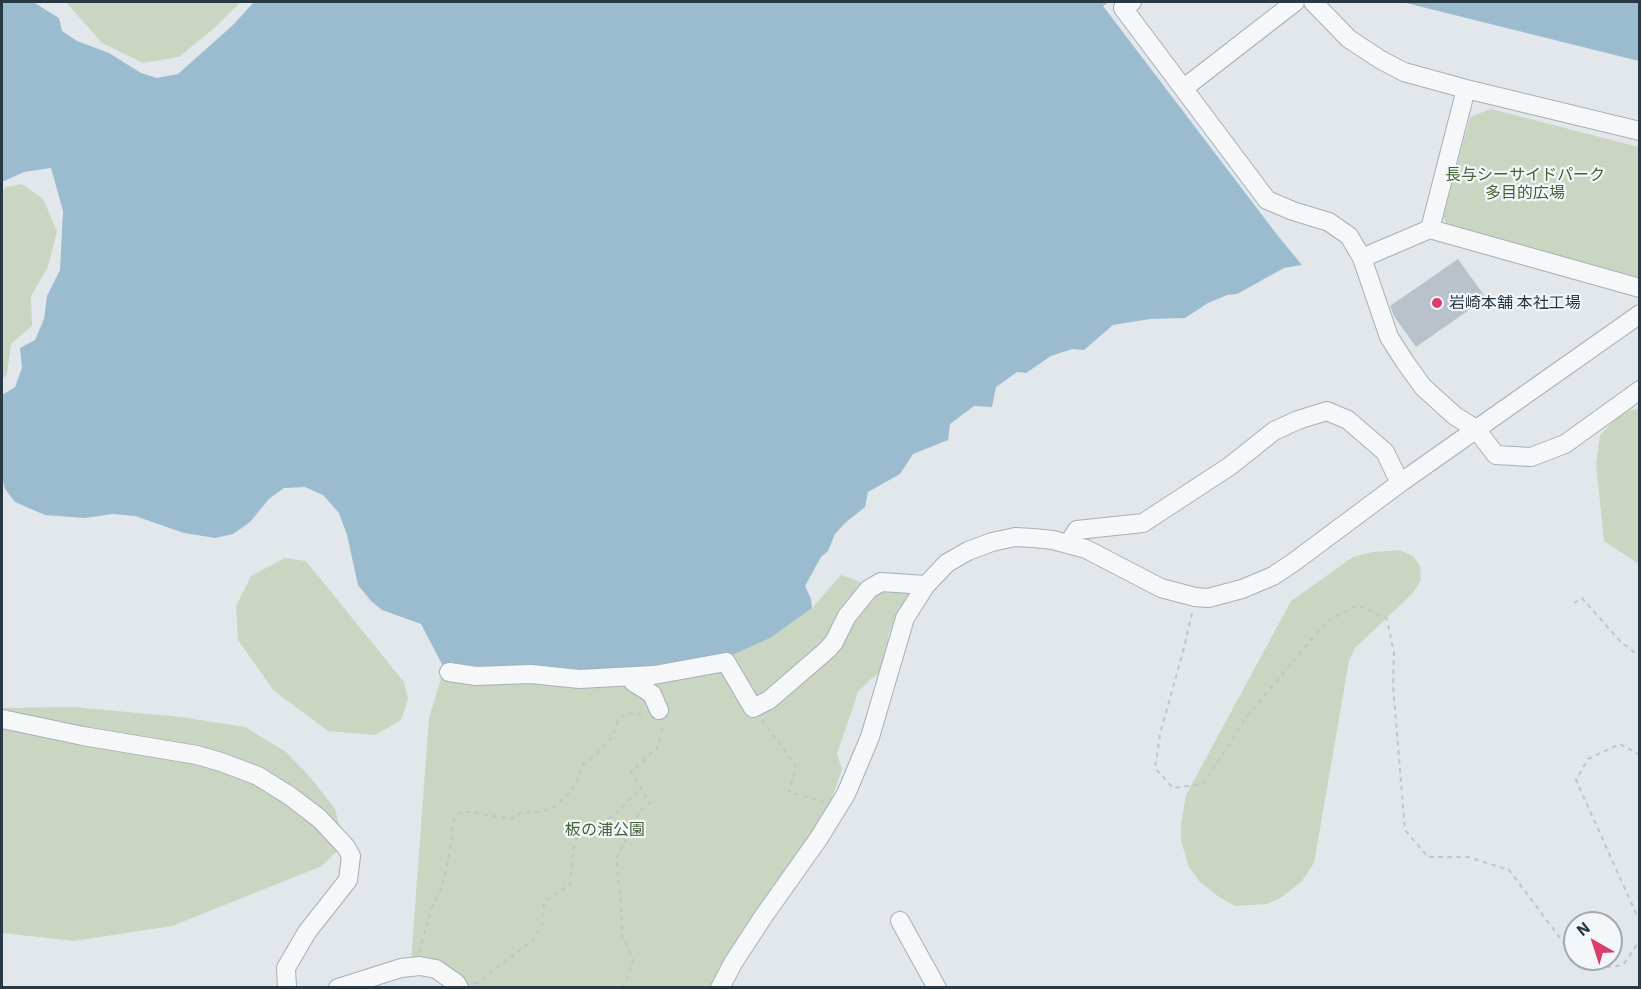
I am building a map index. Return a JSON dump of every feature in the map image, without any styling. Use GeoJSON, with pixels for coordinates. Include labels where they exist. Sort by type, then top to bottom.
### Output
{"type":"FeatureCollection","features":[{"type":"Feature","properties":{"kind":"street"},"geometry":{"type":"LineString","coordinates":[[1132,2],[1123,8],[1267,200],[1329,222],[1349,236],[1362,258],[1389,338],[1394,346],[1423,387],[1455,416],[1476,429],[1496,455],[1531,457],[1564,444],[1640,390]]}},
{"type":"Feature","properties":{"kind":"street"},"geometry":{"type":"LineString","coordinates":[[1184,88],[1295,2]]}},
{"type":"Feature","properties":{"kind":"street"},"geometry":{"type":"LineString","coordinates":[[1313,2],[1348,39],[1404,72],[1640,131]]}},
{"type":"Feature","properties":{"kind":"street"},"geometry":{"type":"LineString","coordinates":[[1430,229],[1466,89]]}},
{"type":"Feature","properties":{"kind":"street"},"geometry":{"type":"LineString","coordinates":[[1362,258],[1430,229],[1640,288]]}},
{"type":"Feature","properties":{"kind":"street"},"geometry":{"type":"LineString","coordinates":[[720,987],[763,917],[819,838],[858,769],[870,737],[905,618],[926,585],[947,563],[968,551],[1015,537],[1053,540],[1086,549],[1161,588],[1195,597],[1208,598],[1242,589],[1273,576],[1294,562],[1400,483],[1640,314]]}},
{"type":"Feature","properties":{"kind":"street"},"geometry":{"type":"LineString","coordinates":[[1068,544],[1077,530],[1143,523],[1230,466],[1274,431],[1298,420],[1327,411],[1348,420],[1385,452],[1400,483]]}},
{"type":"Feature","properties":{"kind":"street"},"geometry":{"type":"LineString","coordinates":[[449,672],[476,676],[531,674],[579,679],[654,675],[726,662],[753,708],[770,700],[827,650],[834,642],[847,616],[869,589],[881,582],[926,585]]}},
{"type":"Feature","properties":{"kind":"street"},"geometry":{"type":"LineString","coordinates":[[654,675],[633,682],[652,694],[659,710]]}},
{"type":"Feature","properties":{"kind":"street"},"geometry":{"type":"LineString","coordinates":[[2,718],[83,736],[197,755],[221,762],[258,776],[290,796],[320,819],[346,847],[351,856],[348,880],[307,932],[286,968],[287,987]]}},
{"type":"Feature","properties":{"kind":"street"},"geometry":{"type":"LineString","coordinates":[[900,921],[937,987]]}},
{"type":"Feature","properties":{"kind":"street"},"geometry":{"type":"LineString","coordinates":[[338,987],[401,969],[420,966],[436,969],[458,985]]}},
{"type":"Feature","properties":{"kind":"path"},"geometry":{"type":"LineString","coordinates":[[1195,597],[1184,648],[1160,734],[1155,768],[1173,789],[1203,784],[1249,714],[1326,622],[1358,605],[1387,619],[1394,652],[1393,685],[1405,830],[1428,857],[1468,857],[1509,870],[1563,941]]}},
{"type":"Feature","properties":{"kind":"path"},"geometry":{"type":"LineString","coordinates":[[1574,603],[1582,598],[1620,641],[1640,657]]}},
{"type":"Feature","properties":{"kind":"path"},"geometry":{"type":"LineString","coordinates":[[753,708],[796,766],[789,792],[838,806]]}},
{"type":"Feature","properties":{"kind":"path"},"geometry":{"type":"LineString","coordinates":[[420,966],[419,953],[432,907],[444,879],[453,822],[459,813],[470,812],[512,819],[520,813],[542,812],[554,807],[570,793],[582,765],[597,754],[612,737],[619,718],[626,713],[653,716],[659,710],[664,722],[657,748],[631,772],[650,803],[640,811],[616,859],[622,936],[633,959],[629,975],[622,987]]}},
{"type":"Feature","properties":{"kind":"path"},"geometry":{"type":"LineString","coordinates":[[1640,756],[1620,744],[1588,759],[1576,780],[1640,926]]}},
{"type":"Feature","properties":{"kind":"path"},"geometry":{"type":"LineString","coordinates":[[458,985],[477,983],[534,939],[543,922],[544,903],[570,884],[574,845],[582,828],[589,822],[598,824],[613,816],[641,788]]}},
{"type":"Feature","properties":{"kind":"path"},"geometry":{"type":"LineString","coordinates":[[1623,965],[1640,940]]}},
{"type":"Feature","properties":{"kind":"green space"},"geometry":{"type":"Polygon","coordinates":[[[66,2],[241,2],[179,57],[143,63],[102,43],[66,2]]]}},
{"type":"Feature","properties":{"kind":"green space","name":"長与シーサイドパーク 多目的広場"},"geometry":{"type":"Polygon","coordinates":[[[1491,109],[1639,147],[1639,279],[1451,232],[1443,217],[1470,117],[1491,109]]]}},
{"type":"Feature","properties":{"kind":"green space"},"geometry":{"type":"Polygon","coordinates":[[[22,184],[43,199],[57,231],[48,267],[31,296],[32,326],[11,344],[7,375],[2,379],[2,191],[6,187],[22,184]]]}},
{"type":"Feature","properties":{"kind":"green space"},"geometry":{"type":"Polygon","coordinates":[[[1639,409],[1639,564],[1604,541],[1596,464],[1600,435],[1623,411],[1639,409]]]}},
{"type":"Feature","properties":{"kind":"green space"},"geometry":{"type":"Polygon","coordinates":[[[1399,550],[1413,556],[1420,566],[1421,580],[1413,593],[1355,648],[1349,661],[1314,863],[1302,881],[1282,897],[1267,904],[1235,906],[1200,882],[1189,867],[1181,841],[1181,824],[1186,795],[1291,601],[1353,557],[1373,552],[1399,550]]]}},
{"type":"Feature","properties":{"kind":"green space"},"geometry":{"type":"Polygon","coordinates":[[[285,558],[306,561],[404,682],[408,699],[401,720],[375,735],[328,731],[274,691],[238,640],[236,606],[251,576],[285,558]]]}},
{"type":"Feature","properties":{"kind":"green space","name":"板の浦公園"},"geometry":{"type":"Polygon","coordinates":[[[841,575],[872,586],[914,589],[899,609],[888,636],[889,646],[883,670],[858,692],[837,754],[842,769],[830,803],[802,852],[716,987],[465,987],[411,961],[429,718],[444,668],[812,608],[841,575]]]}},
{"type":"Feature","properties":{"kind":"green space"},"geometry":{"type":"Polygon","coordinates":[[[73,707],[181,717],[245,727],[286,752],[311,778],[335,809],[344,844],[322,866],[172,926],[74,941],[2,933],[2,708],[73,707]]]}},
{"type":"Feature","properties":{"kind":"water"},"geometry":{"type":"Polygon","coordinates":[[[2,2],[33,2],[59,18],[62,31],[77,41],[109,53],[141,73],[157,78],[178,74],[233,25],[254,2],[1109,2],[1103,6],[1302,265],[1284,268],[1237,294],[1227,295],[1208,303],[1185,318],[1150,319],[1113,325],[1084,350],[1072,349],[1051,356],[1026,373],[1017,372],[996,387],[992,407],[974,406],[950,424],[948,440],[913,454],[900,474],[868,492],[865,507],[835,534],[828,551],[821,557],[805,586],[812,608],[770,638],[732,655],[702,662],[639,671],[444,668],[421,624],[382,610],[358,585],[347,535],[339,513],[323,495],[305,487],[284,488],[269,499],[250,522],[233,534],[215,538],[184,533],[135,516],[113,514],[85,518],[45,515],[15,502],[5,489],[2,477],[2,395],[15,387],[22,368],[20,348],[35,340],[44,319],[47,296],[60,270],[63,211],[51,168],[24,172],[2,182],[2,2]]]}},
{"type":"Feature","properties":{"kind":"water"},"geometry":{"type":"Polygon","coordinates":[[[1402,2],[1639,2],[1639,61],[1402,2]]]}},
{"type":"Feature","properties":{"kind":"building","name":"岩崎本舗 本社工場"},"geometry":{"type":"Polygon","coordinates":[[[1458,259],[1486,298],[1416,347],[1394,316],[1390,306],[1458,259]]]}},
{"type":"Feature","properties":{"kind":"place","name":"岩崎本舗 本社工場"},"geometry":{"type":"Point","coordinates":[1437,303]}}]}
